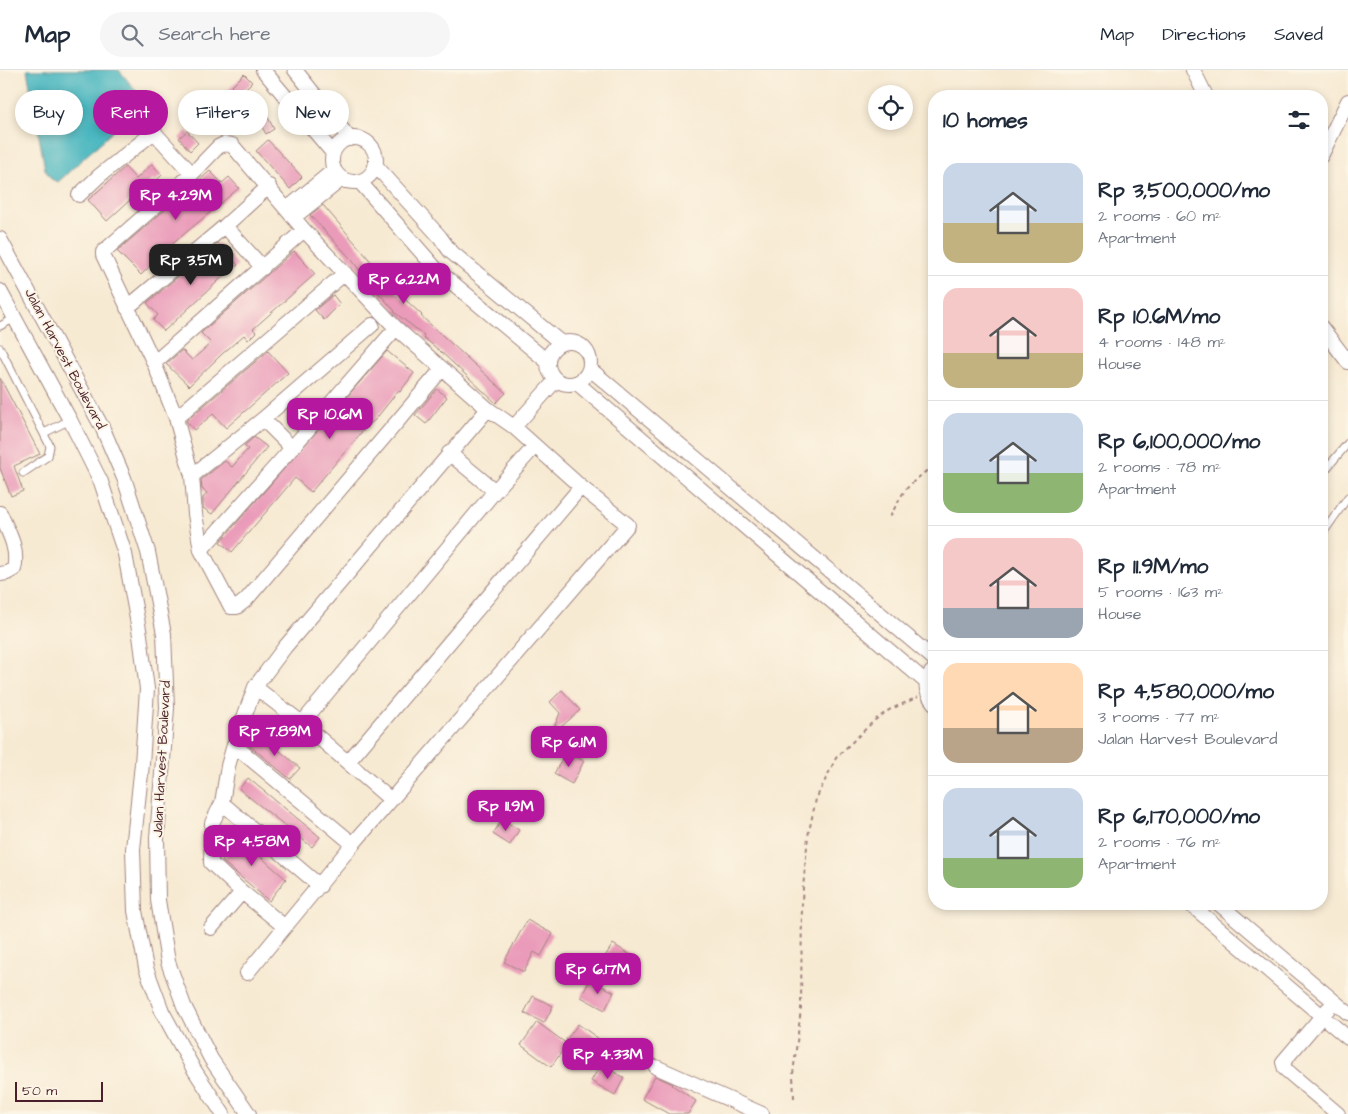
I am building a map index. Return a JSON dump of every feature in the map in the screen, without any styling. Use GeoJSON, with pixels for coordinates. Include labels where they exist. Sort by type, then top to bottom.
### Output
{"type":"FeatureCollection","features":[{"type":"Feature","properties":{"kind":"street"},"geometry":{"type":"LineString","coordinates":[[263,70],[333,153]]}},
{"type":"Feature","properties":{"kind":"street"},"geometry":{"type":"LineString","coordinates":[[295,70],[350,138]]}},
{"type":"Feature","properties":{"kind":"street"},"geometry":{"type":"LineString","coordinates":[[1193,70],[1203,90]]}},
{"type":"Feature","properties":{"kind":"street"},"geometry":{"type":"LineString","coordinates":[[1328,142],[1348,101]]}},
{"type":"Feature","properties":{"kind":"street"},"geometry":{"type":"LineString","coordinates":[[79,195],[154,132],[192,174]]}},
{"type":"Feature","properties":{"kind":"street"},"geometry":{"type":"LineString","coordinates":[[350,138],[361,139],[370,145],[376,155],[376,166],[370,176],[360,182],[350,182],[338,174],[332,162],[333,153],[340,144],[350,138]]}},
{"type":"Feature","properties":{"kind":"street"},"geometry":{"type":"LineString","coordinates":[[247,972],[353,844],[628,525],[396,328],[304,230],[269,186],[232,145],[227,144],[218,147],[192,174],[103,252],[127,308],[154,363],[176,418],[192,476],[195,514],[201,550],[226,600],[231,606],[236,607],[246,600],[442,369]]}},
{"type":"Feature","properties":{"kind":"street"},"geometry":{"type":"LineString","coordinates":[[376,166],[440,237],[450,251],[561,343]]}},
{"type":"Feature","properties":{"kind":"street"},"geometry":{"type":"LineString","coordinates":[[291,213],[338,174]]}},
{"type":"Feature","properties":{"kind":"street"},"geometry":{"type":"LineString","coordinates":[[360,182],[437,270],[548,362]]}},
{"type":"Feature","properties":{"kind":"street"},"geometry":{"type":"LineString","coordinates":[[127,308],[225,226],[269,186]]}},
{"type":"Feature","properties":{"kind":"street"},"geometry":{"type":"LineString","coordinates":[[225,226],[262,268]]}},
{"type":"Feature","properties":{"kind":"street"},"geometry":{"type":"LineString","coordinates":[[154,363],[304,230]]}},
{"type":"Feature","properties":{"kind":"street","name":"Jalan Harvest Boulevard"},"geometry":{"type":"LineString","coordinates":[[0,239],[103,429],[124,478],[148,552],[164,634],[167,708],[157,838],[158,900],[168,962],[184,1006],[211,1059],[248,1114]]}},
{"type":"Feature","properties":{"kind":"street"},"geometry":{"type":"LineString","coordinates":[[176,418],[345,273]]}},
{"type":"Feature","properties":{"kind":"street","name":"Jalan Harvest Boulevard"},"geometry":{"type":"LineString","coordinates":[[0,291],[70,420],[101,482],[125,554],[140,635],[147,689],[142,764],[133,849],[135,911],[146,968],[162,1011],[193,1068],[223,1114]]}},
{"type":"Feature","properties":{"kind":"street"},"geometry":{"type":"LineString","coordinates":[[192,476],[263,419],[372,325]]}},
{"type":"Feature","properties":{"kind":"street"},"geometry":{"type":"LineString","coordinates":[[201,550],[396,328]]}},
{"type":"Feature","properties":{"kind":"street"},"geometry":{"type":"LineString","coordinates":[[1328,336],[1348,362]]}},
{"type":"Feature","properties":{"kind":"street"},"geometry":{"type":"LineString","coordinates":[[573,341],[583,347],[590,357],[590,369],[585,377],[577,383],[562,384],[549,372],[548,362],[551,350],[561,343],[573,341]]}},
{"type":"Feature","properties":{"kind":"street"},"geometry":{"type":"LineString","coordinates":[[590,369],[928,654]]}},
{"type":"Feature","properties":{"kind":"street"},"geometry":{"type":"LineString","coordinates":[[514,427],[556,380]]}},
{"type":"Feature","properties":{"kind":"street"},"geometry":{"type":"LineString","coordinates":[[577,383],[928,692]]}},
{"type":"Feature","properties":{"kind":"street"},"geometry":{"type":"LineString","coordinates":[[285,927],[242,892],[211,863],[212,823],[222,803],[228,766],[255,687],[285,647],[488,408]]}},
{"type":"Feature","properties":{"kind":"street"},"geometry":{"type":"LineString","coordinates":[[263,419],[292,448]]}},
{"type":"Feature","properties":{"kind":"street"},"geometry":{"type":"LineString","coordinates":[[302,723],[495,491],[535,446]]}},
{"type":"Feature","properties":{"kind":"street"},"geometry":{"type":"LineString","coordinates":[[449,453],[495,491]]}},
{"type":"Feature","properties":{"kind":"street"},"geometry":{"type":"LineString","coordinates":[[348,762],[581,487]]}},
{"type":"Feature","properties":{"kind":"street"},"geometry":{"type":"LineString","coordinates":[[0,513],[15,549],[16,560],[14,569],[0,574]]}},
{"type":"Feature","properties":{"kind":"street"},"geometry":{"type":"LineString","coordinates":[[125,554],[148,552]]}},
{"type":"Feature","properties":{"kind":"street"},"geometry":{"type":"LineString","coordinates":[[255,687],[302,723],[391,800]]}},
{"type":"Feature","properties":{"kind":"street"},"geometry":{"type":"LineString","coordinates":[[234,745],[353,844]]}},
{"type":"Feature","properties":{"kind":"street"},"geometry":{"type":"LineString","coordinates":[[222,803],[320,886]]}},
{"type":"Feature","properties":{"kind":"street"},"geometry":{"type":"LineString","coordinates":[[211,928],[242,892]]}},
{"type":"Feature","properties":{"kind":"street"},"geometry":{"type":"LineString","coordinates":[[1197,910],[1348,1038]]}},
{"type":"Feature","properties":{"kind":"street"},"geometry":{"type":"LineString","coordinates":[[1226,910],[1348,1013]]}},
{"type":"Feature","properties":{"kind":"street"},"geometry":{"type":"LineString","coordinates":[[146,968],[168,962]]}},
{"type":"Feature","properties":{"kind":"street"},"geometry":{"type":"LineString","coordinates":[[1335,1002],[1283,1062],[1286,1069],[1338,1114]]}},
{"type":"Feature","properties":{"kind":"street"},"geometry":{"type":"LineString","coordinates":[[656,1067],[762,1114]]}},
{"type":"Feature","properties":{"kind":"lane"},"geometry":{"type":"LineString","coordinates":[[0,326],[16,318]]}},
{"type":"Feature","properties":{"kind":"lane"},"geometry":{"type":"LineString","coordinates":[[0,348],[50,446],[48,456],[23,473]]}},
{"type":"Feature","properties":{"kind":"lane"},"geometry":{"type":"LineString","coordinates":[[44,434],[70,420]]}},
{"type":"Feature","properties":{"kind":"lane"},"geometry":{"type":"LineString","coordinates":[[1328,466],[1348,442]]}},
{"type":"Feature","properties":{"kind":"lane"},"geometry":{"type":"LineString","coordinates":[[1328,526],[1348,497]]}},
{"type":"Feature","properties":{"kind":"path"},"geometry":{"type":"LineString","coordinates":[[890,517],[902,494],[910,484],[928,471]]}},
{"type":"Feature","properties":{"kind":"path"},"geometry":{"type":"LineString","coordinates":[[794,1098],[793,1074],[801,999],[802,899],[808,836],[816,798],[836,758],[875,720],[897,706],[928,693]]}},
{"type":"Feature","properties":{"kind":"water"},"geometry":{"type":"Polygon","coordinates":[[[27,70],[119,70],[135,90],[93,90],[93,135],[109,135],[58,182],[51,179],[45,169],[39,135],[83,135],[83,90],[31,90],[27,70]]]}},
{"type":"Feature","properties":{"kind":"building"},"geometry":{"type":"Polygon","coordinates":[[[244,74],[252,82],[244,90],[228,90],[244,74]]]}},
{"type":"Feature","properties":{"kind":"building"},"geometry":{"type":"Polygon","coordinates":[[[268,118],[274,129],[268,133],[268,118]]]}},
{"type":"Feature","properties":{"kind":"building"},"geometry":{"type":"Polygon","coordinates":[[[182,135],[191,135],[198,143],[190,151],[179,138],[182,135]]]}},
{"type":"Feature","properties":{"kind":"building"},"geometry":{"type":"Polygon","coordinates":[[[268,140],[302,177],[290,189],[256,151],[268,140]]]}},
{"type":"Feature","properties":{"kind":"building"},"geometry":{"type":"Polygon","coordinates":[[[152,164],[162,175],[155,182],[153,179],[107,221],[88,200],[125,167],[136,179],[152,164]]]}},
{"type":"Feature","properties":{"kind":"building"},"geometry":{"type":"Polygon","coordinates":[[[210,171],[222,183],[229,177],[239,188],[176,241],[141,275],[117,251],[210,171]]]}},
{"type":"Feature","properties":{"kind":"building"},"geometry":{"type":"Polygon","coordinates":[[[323,205],[396,291],[506,393],[496,403],[423,337],[424,335],[394,312],[352,260],[310,215],[323,205]]]}},
{"type":"Feature","properties":{"kind":"building"},"geometry":{"type":"Polygon","coordinates":[[[218,243],[238,265],[230,270],[164,331],[153,320],[158,315],[147,303],[218,243]]]}},
{"type":"Feature","properties":{"kind":"building"},"geometry":{"type":"Polygon","coordinates":[[[294,251],[315,274],[253,329],[256,332],[248,340],[244,335],[189,386],[166,364],[182,350],[192,360],[211,343],[201,333],[294,251]]]}},
{"type":"Feature","properties":{"kind":"building"},"geometry":{"type":"Polygon","coordinates":[[[333,295],[340,304],[324,320],[315,310],[333,295]]]}},
{"type":"Feature","properties":{"kind":"building"},"geometry":{"type":"Polygon","coordinates":[[[268,351],[288,373],[226,428],[213,414],[194,430],[186,421],[268,351]]]}},
{"type":"Feature","properties":{"kind":"building"},"geometry":{"type":"Polygon","coordinates":[[[387,351],[414,373],[400,392],[398,391],[375,420],[366,427],[311,492],[295,478],[232,552],[220,542],[387,351]]]}},
{"type":"Feature","properties":{"kind":"building"},"geometry":{"type":"Polygon","coordinates":[[[0,378],[40,454],[14,466],[23,491],[11,496],[0,468],[0,378]]]}},
{"type":"Feature","properties":{"kind":"building"},"geometry":{"type":"Polygon","coordinates":[[[437,389],[447,397],[426,424],[415,415],[437,389]]]}},
{"type":"Feature","properties":{"kind":"building"},"geometry":{"type":"Polygon","coordinates":[[[254,437],[267,447],[212,514],[203,508],[203,498],[207,493],[202,489],[201,480],[225,461],[232,467],[248,449],[244,446],[254,437]]]}},
{"type":"Feature","properties":{"kind":"building"},"geometry":{"type":"Polygon","coordinates":[[[562,690],[580,710],[550,737],[560,713],[550,702],[562,690]]]}},
{"type":"Feature","properties":{"kind":"building"},"geometry":{"type":"Polygon","coordinates":[[[260,734],[300,768],[290,779],[250,746],[260,734]]]}},
{"type":"Feature","properties":{"kind":"building"},"geometry":{"type":"Polygon","coordinates":[[[566,751],[584,761],[572,784],[554,774],[566,751]]]}},
{"type":"Feature","properties":{"kind":"building"},"geometry":{"type":"Polygon","coordinates":[[[248,778],[320,837],[312,847],[239,789],[248,778]]]}},
{"type":"Feature","properties":{"kind":"building"},"geometry":{"type":"Polygon","coordinates":[[[502,819],[519,830],[510,845],[493,834],[502,819]]]}},
{"type":"Feature","properties":{"kind":"building"},"geometry":{"type":"Polygon","coordinates":[[[231,831],[286,879],[269,901],[222,861],[231,849],[223,842],[231,831]]]}},
{"type":"Feature","properties":{"kind":"building"},"geometry":{"type":"Polygon","coordinates":[[[527,920],[553,934],[541,956],[534,952],[524,972],[504,962],[527,920]]]}},
{"type":"Feature","properties":{"kind":"building"},"geometry":{"type":"Polygon","coordinates":[[[613,944],[637,959],[626,976],[602,961],[613,944]]]}},
{"type":"Feature","properties":{"kind":"building"},"geometry":{"type":"Polygon","coordinates":[[[590,980],[614,992],[605,1010],[581,997],[590,980]]]}},
{"type":"Feature","properties":{"kind":"building"},"geometry":{"type":"Polygon","coordinates":[[[533,996],[553,1006],[544,1023],[524,1013],[533,996]]]}},
{"type":"Feature","properties":{"kind":"building"},"geometry":{"type":"Polygon","coordinates":[[[537,1022],[567,1044],[551,1067],[521,1045],[537,1022]]]}},
{"type":"Feature","properties":{"kind":"building"},"geometry":{"type":"Polygon","coordinates":[[[578,1024],[599,1039],[586,1056],[566,1040],[578,1024]]]}},
{"type":"Feature","properties":{"kind":"building"},"geometry":{"type":"Polygon","coordinates":[[[601,1064],[624,1078],[615,1095],[591,1081],[601,1064]]]}},
{"type":"Feature","properties":{"kind":"building"},"geometry":{"type":"Polygon","coordinates":[[[655,1076],[673,1084],[696,1101],[688,1114],[669,1114],[642,1099],[655,1076]]]}}]}
